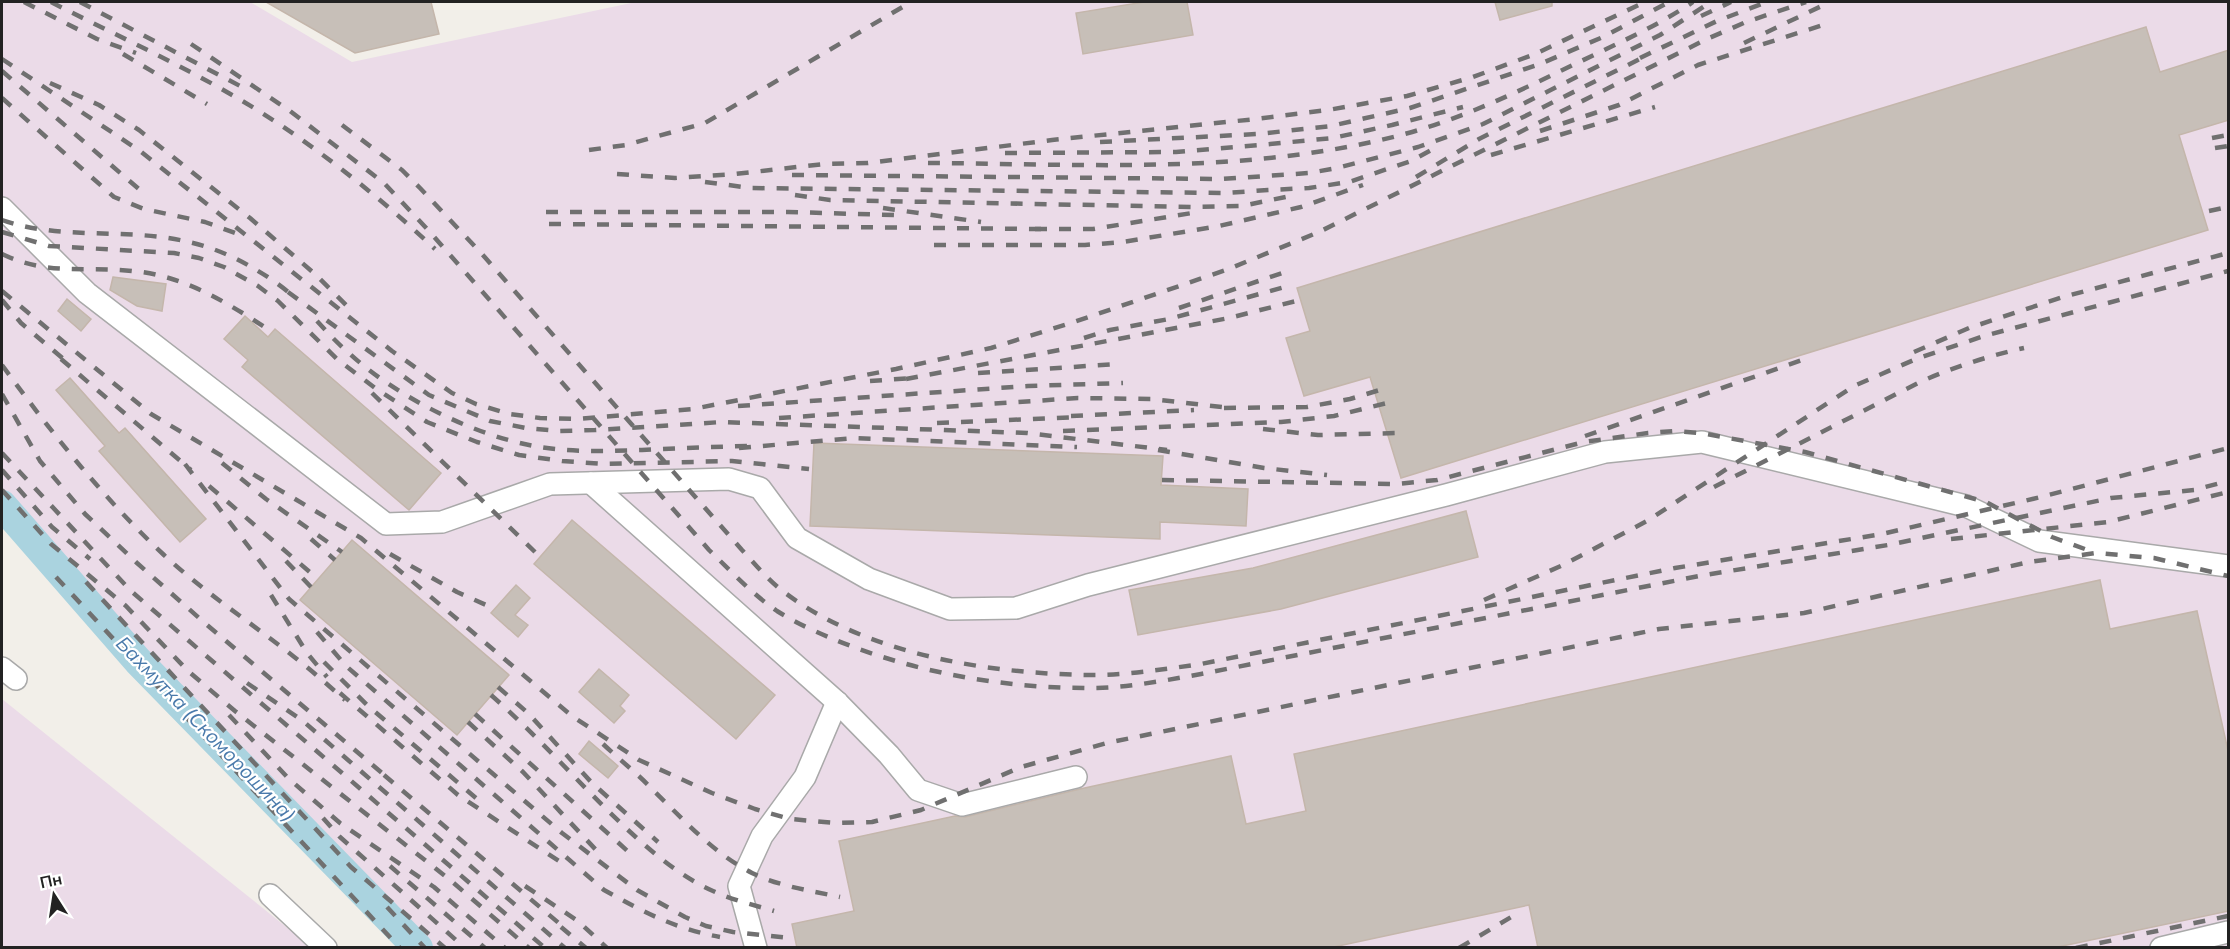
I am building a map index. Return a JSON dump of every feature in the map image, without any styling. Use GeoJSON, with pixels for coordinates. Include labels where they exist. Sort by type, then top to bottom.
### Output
{"type":"FeatureCollection","features":[{"type":"Feature","properties":{"kind":"street"},"geometry":{"type":"LineString","coordinates":[[2,208],[87,293],[386,524],[442,522],[550,484],[729,479],[760,488],[797,538],[869,579],[951,609],[1016,608],[1088,585],[1446,495],[1605,452],[1702,442],[1966,506],[2039,541],[2229,566]]}},
{"type":"Feature","properties":{"kind":"street"},"geometry":{"type":"LineString","coordinates":[[591,483],[837,702],[889,755],[918,790],[962,805],[1076,777]]}},
{"type":"Feature","properties":{"kind":"street"},"geometry":{"type":"LineString","coordinates":[[756,948],[739,886],[762,836],[805,777],[837,702]]}},
{"type":"Feature","properties":{"kind":"street"},"geometry":{"type":"LineString","coordinates":[[270,895],[326,948]]}},
{"type":"Feature","properties":{"kind":"street"},"geometry":{"type":"LineString","coordinates":[[2161,948],[2229,932]]}},
{"type":"Feature","properties":{"kind":"shaded area"},"geometry":{"type":"Polygon","coordinates":[[[2,2],[250,2],[352,62],[636,2],[2228,2],[2228,947],[408,947],[155,699],[2,520],[2,2]]]}},
{"type":"Feature","properties":{"kind":"shaded area"},"geometry":{"type":"Polygon","coordinates":[[[2,699],[254,901],[311,947],[2,947],[2,699]]]}},
{"type":"Feature","properties":{"kind":"building"},"geometry":{"type":"Polygon","coordinates":[[[266,2],[431,2],[439,34],[355,53],[266,2]]]}},
{"type":"Feature","properties":{"kind":"building"},"geometry":{"type":"Polygon","coordinates":[[[1144,2],[1187,2],[1193,35],[1083,54],[1076,13],[1144,2]]]}},
{"type":"Feature","properties":{"kind":"building"},"geometry":{"type":"Polygon","coordinates":[[[1495,2],[1552,2],[1552,6],[1500,20],[1495,2]]]}},
{"type":"Feature","properties":{"kind":"building"},"geometry":{"type":"Polygon","coordinates":[[[2146,27],[2160,72],[2229,50],[2229,120],[2179,135],[2208,230],[1401,478],[1370,377],[1304,396],[1286,338],[1310,331],[1297,288],[2146,27]]]}},
{"type":"Feature","properties":{"kind":"building"},"geometry":{"type":"Polygon","coordinates":[[[113,277],[166,284],[162,311],[137,306],[110,290],[113,277]]]}},
{"type":"Feature","properties":{"kind":"building"},"geometry":{"type":"Polygon","coordinates":[[[67,299],[91,319],[81,331],[58,311],[67,299]]]}},
{"type":"Feature","properties":{"kind":"building"},"geometry":{"type":"Polygon","coordinates":[[[245,316],[268,337],[275,329],[441,473],[409,510],[242,367],[248,360],[224,339],[245,316]]]}},
{"type":"Feature","properties":{"kind":"building"},"geometry":{"type":"Polygon","coordinates":[[[70,378],[119,433],[125,428],[206,519],[180,542],[99,451],[105,446],[56,390],[70,378]]]}},
{"type":"Feature","properties":{"kind":"building"},"geometry":{"type":"Polygon","coordinates":[[[814,443],[1163,456],[1161,485],[1248,489],[1246,526],[1160,522],[1160,539],[810,526],[814,443]]]}},
{"type":"Feature","properties":{"kind":"building"},"geometry":{"type":"Polygon","coordinates":[[[1466,511],[1478,557],[1281,609],[1138,635],[1129,590],[1253,568],[1466,511]]]}},
{"type":"Feature","properties":{"kind":"building"},"geometry":{"type":"Polygon","coordinates":[[[572,520],[775,695],[736,739],[534,564],[572,520]]]}},
{"type":"Feature","properties":{"kind":"building"},"geometry":{"type":"Polygon","coordinates":[[[352,540],[509,675],[457,735],[300,600],[352,540]]]}},
{"type":"Feature","properties":{"kind":"building"},"geometry":{"type":"Polygon","coordinates":[[[2100,580],[2110,629],[2197,611],[2229,755],[2229,911],[2053,948],[1538,948],[1529,905],[1329,948],[797,948],[792,924],[854,911],[839,841],[955,816],[965,817],[1231,756],[1246,824],[1306,811],[1294,754],[2100,580]]]}},
{"type":"Feature","properties":{"kind":"building"},"geometry":{"type":"Polygon","coordinates":[[[516,585],[530,598],[515,615],[528,625],[518,637],[491,613],[516,585]]]}},
{"type":"Feature","properties":{"kind":"building"},"geometry":{"type":"Polygon","coordinates":[[[599,669],[629,695],[620,706],[625,711],[614,723],[579,692],[599,669]]]}},
{"type":"Feature","properties":{"kind":"building"},"geometry":{"type":"Polygon","coordinates":[[[589,741],[618,766],[608,778],[579,754],[589,741]]]}},
{"type":"Feature","properties":{"kind":"waterway","name":"Бахмутка (Скоморошина)"},"geometry":{"type":"LineString","coordinates":[[2,505],[138,661],[418,948]]}},
{"type":"Feature","properties":{"kind":"railway"},"geometry":{"type":"LineString","coordinates":[[24,2],[97,39],[136,53]]}},
{"type":"Feature","properties":{"kind":"railway"},"geometry":{"type":"LineString","coordinates":[[51,2],[224,90],[279,124],[359,183],[435,249]]}},
{"type":"Feature","properties":{"kind":"railway"},"geometry":{"type":"LineString","coordinates":[[80,2],[242,87]]}},
{"type":"Feature","properties":{"kind":"railway"},"geometry":{"type":"LineString","coordinates":[[589,150],[626,145],[705,123],[911,2]]}},
{"type":"Feature","properties":{"kind":"railway"},"geometry":{"type":"LineString","coordinates":[[617,174],[675,178],[824,164],[868,163],[1328,110],[1407,96],[1473,77],[1535,54],[1645,2]]}},
{"type":"Feature","properties":{"kind":"railway"},"geometry":{"type":"LineString","coordinates":[[1100,142],[1258,134],[1331,126],[1410,108],[1540,64],[1603,37],[1669,2]]}},
{"type":"Feature","properties":{"kind":"railway"},"geometry":{"type":"LineString","coordinates":[[928,163],[1106,165],[1225,162],[1343,148],[1424,129],[1489,104],[1634,35],[1693,2]]}},
{"type":"Feature","properties":{"kind":"railway"},"geometry":{"type":"LineString","coordinates":[[792,175],[1222,179],[1309,173],[1337,168],[1418,147],[1483,124],[1660,35],[1711,2]]}},
{"type":"Feature","properties":{"kind":"railway"},"geometry":{"type":"LineString","coordinates":[[1701,16],[1731,2]]}},
{"type":"Feature","properties":{"kind":"railway"},"geometry":{"type":"LineString","coordinates":[[1640,58],[1717,21],[1767,2]]}},
{"type":"Feature","properties":{"kind":"railway"},"geometry":{"type":"LineString","coordinates":[[2,59],[140,151],[392,351],[452,393],[476,404],[509,414],[577,419],[693,409],[991,348],[1074,322],[1226,270],[1319,232],[1707,39],[1746,22],[1806,2]]}},
{"type":"Feature","properties":{"kind":"railway"},"geometry":{"type":"LineString","coordinates":[[1744,43],[1830,2]]}},
{"type":"Feature","properties":{"kind":"railway"},"geometry":{"type":"LineString","coordinates":[[1540,131],[1619,105],[1698,65],[1823,25]]}},
{"type":"Feature","properties":{"kind":"railway"},"geometry":{"type":"LineString","coordinates":[[191,44],[290,111],[384,183],[429,231],[709,550],[759,597],[777,611],[830,638],[869,653],[933,671],[998,682],[1064,688],[1097,688],[1149,683],[1699,576],[1888,545],[2111,498],[2194,490],[2228,481]]}},
{"type":"Feature","properties":{"kind":"railway"},"geometry":{"type":"LineString","coordinates":[[123,54],[207,104]]}},
{"type":"Feature","properties":{"kind":"railway"},"geometry":{"type":"LineString","coordinates":[[1416,177],[1479,139],[1648,55]]}},
{"type":"Feature","properties":{"kind":"railway"},"geometry":{"type":"LineString","coordinates":[[2,71],[140,190]]}},
{"type":"Feature","properties":{"kind":"railway"},"geometry":{"type":"LineString","coordinates":[[50,83],[99,105],[139,130],[250,218],[315,274],[352,311]]}},
{"type":"Feature","properties":{"kind":"railway"},"geometry":{"type":"LineString","coordinates":[[2,98],[114,197],[144,209],[205,222],[235,233]]}},
{"type":"Feature","properties":{"kind":"railway"},"geometry":{"type":"LineString","coordinates":[[1005,153],[1176,152],[1333,138],[1463,107]]}},
{"type":"Feature","properties":{"kind":"railway"},"geometry":{"type":"LineString","coordinates":[[1491,155],[1655,107]]}},
{"type":"Feature","properties":{"kind":"railway"},"geometry":{"type":"LineString","coordinates":[[342,125],[402,170],[420,188],[482,254],[742,550],[778,587],[817,614],[853,631],[891,646],[972,665],[1053,674],[1106,675],[1201,664],[1675,568],[1882,534],[2041,497],[2228,448]]}},
{"type":"Feature","properties":{"kind":"railway"},"geometry":{"type":"LineString","coordinates":[[2212,138],[2228,135]]}},
{"type":"Feature","properties":{"kind":"railway"},"geometry":{"type":"LineString","coordinates":[[2215,148],[2228,146]]}},
{"type":"Feature","properties":{"kind":"railway"},"geometry":{"type":"LineString","coordinates":[[705,182],[751,188],[1225,193],[1309,188],[1349,182],[1411,161],[1435,148]]}},
{"type":"Feature","properties":{"kind":"railway"},"geometry":{"type":"LineString","coordinates":[[934,245],[1085,245],[1123,242],[1219,226],[1301,207],[1363,185]]}},
{"type":"Feature","properties":{"kind":"railway"},"geometry":{"type":"LineString","coordinates":[[795,195],[830,200],[1193,207],[1242,206],[1295,195]]}},
{"type":"Feature","properties":{"kind":"railway"},"geometry":{"type":"LineString","coordinates":[[2209,211],[2228,207]]}},
{"type":"Feature","properties":{"kind":"railway"},"geometry":{"type":"LineString","coordinates":[[883,208],[981,222]]}},
{"type":"Feature","properties":{"kind":"railway"},"geometry":{"type":"LineString","coordinates":[[546,212],[788,212],[894,215]]}},
{"type":"Feature","properties":{"kind":"railway"},"geometry":{"type":"LineString","coordinates":[[1035,229],[1093,229],[1192,213]]}},
{"type":"Feature","properties":{"kind":"railway"},"geometry":{"type":"LineString","coordinates":[[2,220],[48,230],[142,235],[197,244],[222,252],[245,264],[274,281],[294,297]]}},
{"type":"Feature","properties":{"kind":"railway"},"geometry":{"type":"LineString","coordinates":[[549,224],[1041,229]]}},
{"type":"Feature","properties":{"kind":"railway"},"geometry":{"type":"LineString","coordinates":[[2,232],[49,246],[174,253],[199,258],[224,267],[258,286],[278,301],[337,359],[375,388],[427,422],[477,442],[519,455],[603,464],[732,461],[809,469]]}},
{"type":"Feature","properties":{"kind":"railway"},"geometry":{"type":"LineString","coordinates":[[1914,352],[1969,328],[2063,297],[2228,253]]}},
{"type":"Feature","properties":{"kind":"railway"},"geometry":{"type":"LineString","coordinates":[[2,254],[19,261],[51,268],[132,271],[169,278],[204,292],[269,330]]}},
{"type":"Feature","properties":{"kind":"railway"},"geometry":{"type":"LineString","coordinates":[[1179,308],[1288,271]]}},
{"type":"Feature","properties":{"kind":"railway"},"geometry":{"type":"LineString","coordinates":[[1484,600],[1563,565],[1647,521],[1854,386],[1916,359],[1984,336],[2228,271]]}},
{"type":"Feature","properties":{"kind":"railway"},"geometry":{"type":"LineString","coordinates":[[1084,338],[1110,330],[1169,319],[1292,285]]}},
{"type":"Feature","properties":{"kind":"railway"},"geometry":{"type":"LineString","coordinates":[[2,291],[151,414],[361,538],[572,716],[639,760],[712,793],[790,819],[837,823],[872,822],[921,810],[1021,767],[1107,743],[1659,629],[1804,613],[2029,562],[2096,553],[2154,558],[2228,576]]}},
{"type":"Feature","properties":{"kind":"railway"},"geometry":{"type":"LineString","coordinates":[[288,292],[429,395],[490,421],[526,428],[560,431],[595,430],[722,422],[1027,433],[1167,450]]}},
{"type":"Feature","properties":{"kind":"railway"},"geometry":{"type":"LineString","coordinates":[[2,300],[21,323],[67,362]]}},
{"type":"Feature","properties":{"kind":"railway"},"geometry":{"type":"LineString","coordinates":[[906,379],[1229,318],[1296,301]]}},
{"type":"Feature","properties":{"kind":"railway"},"geometry":{"type":"LineString","coordinates":[[317,321],[367,369],[410,397],[458,422],[506,439],[543,448],[586,451],[747,446]]}},
{"type":"Feature","properties":{"kind":"railway"},"geometry":{"type":"LineString","coordinates":[[1714,487],[1920,382],[1971,362],[2024,348]]}},
{"type":"Feature","properties":{"kind":"railway"},"geometry":{"type":"LineString","coordinates":[[61,359],[191,470]]}},
{"type":"Feature","properties":{"kind":"railway"},"geometry":{"type":"LineString","coordinates":[[1585,436],[1802,360]]}},
{"type":"Feature","properties":{"kind":"railway"},"geometry":{"type":"LineString","coordinates":[[978,373],[1119,364]]}},
{"type":"Feature","properties":{"kind":"railway"},"geometry":{"type":"LineString","coordinates":[[2,365],[78,464],[164,555],[195,582],[313,672],[345,700]]}},
{"type":"Feature","properties":{"kind":"railway"},"geometry":{"type":"LineString","coordinates":[[870,381],[912,378]]}},
{"type":"Feature","properties":{"kind":"railway"},"geometry":{"type":"LineString","coordinates":[[738,406],[1028,386],[1123,383]]}},
{"type":"Feature","properties":{"kind":"railway"},"geometry":{"type":"LineString","coordinates":[[1224,408],[1307,407],[1350,399],[1383,389]]}},
{"type":"Feature","properties":{"kind":"railway"},"geometry":{"type":"LineString","coordinates":[[372,393],[535,552]]}},
{"type":"Feature","properties":{"kind":"railway"},"geometry":{"type":"LineString","coordinates":[[2,394],[40,461],[85,514],[207,625],[389,779]]}},
{"type":"Feature","properties":{"kind":"railway"},"geometry":{"type":"LineString","coordinates":[[779,418],[1078,398],[1152,399],[1230,408]]}},
{"type":"Feature","properties":{"kind":"railway"},"geometry":{"type":"LineString","coordinates":[[1063,431],[1281,422],[1334,416],[1387,403]]}},
{"type":"Feature","properties":{"kind":"railway"},"geometry":{"type":"LineString","coordinates":[[1071,416],[1194,410]]}},
{"type":"Feature","properties":{"kind":"railway"},"geometry":{"type":"LineString","coordinates":[[937,423],[1078,417]]}},
{"type":"Feature","properties":{"kind":"railway"},"geometry":{"type":"LineString","coordinates":[[1263,429],[1318,435],[1399,433]]}},
{"type":"Feature","properties":{"kind":"railway"},"geometry":{"type":"LineString","coordinates":[[1162,480],[1396,484],[1437,480],[1584,442],[1648,433],[1674,431],[1701,433],[1805,452],[1986,502],[2052,537],[2093,552]]}},
{"type":"Feature","properties":{"kind":"railway"},"geometry":{"type":"LineString","coordinates":[[739,448],[854,438],[1077,447]]}},
{"type":"Feature","properties":{"kind":"railway"},"geometry":{"type":"LineString","coordinates":[[1158,450],[1264,468],[1327,475]]}},
{"type":"Feature","properties":{"kind":"railway"},"geometry":{"type":"LineString","coordinates":[[2,453],[131,591],[545,948]]}},
{"type":"Feature","properties":{"kind":"railway"},"geometry":{"type":"LineString","coordinates":[[222,463],[266,499],[342,552]]}},
{"type":"Feature","properties":{"kind":"railway"},"geometry":{"type":"LineString","coordinates":[[185,464],[289,599],[562,833],[637,890],[685,917],[706,926],[733,932],[789,938]]}},
{"type":"Feature","properties":{"kind":"railway"},"geometry":{"type":"LineString","coordinates":[[2,470],[52,527],[90,559]]}},
{"type":"Feature","properties":{"kind":"railway"},"geometry":{"type":"LineString","coordinates":[[209,486],[318,579]]}},
{"type":"Feature","properties":{"kind":"railway"},"geometry":{"type":"LineString","coordinates":[[2,490],[51,544],[126,606],[188,671],[235,711],[449,879],[529,948]]}},
{"type":"Feature","properties":{"kind":"railway"},"geometry":{"type":"LineString","coordinates":[[1951,539],[2108,522],[2228,492]]}},
{"type":"Feature","properties":{"kind":"railway"},"geometry":{"type":"LineString","coordinates":[[311,539],[335,560]]}},
{"type":"Feature","properties":{"kind":"railway"},"geometry":{"type":"LineString","coordinates":[[390,554],[457,592],[486,605]]}},
{"type":"Feature","properties":{"kind":"railway"},"geometry":{"type":"LineString","coordinates":[[286,561],[311,587]]}},
{"type":"Feature","properties":{"kind":"railway"},"geometry":{"type":"LineString","coordinates":[[56,577],[400,948]]}},
{"type":"Feature","properties":{"kind":"railway"},"geometry":{"type":"LineString","coordinates":[[86,582],[351,867],[445,948]]}},
{"type":"Feature","properties":{"kind":"railway"},"geometry":{"type":"LineString","coordinates":[[271,595],[307,653],[327,677]]}},
{"type":"Feature","properties":{"kind":"railway"},"geometry":{"type":"LineString","coordinates":[[317,632],[346,666],[604,890],[660,919],[720,937]]}},
{"type":"Feature","properties":{"kind":"railway"},"geometry":{"type":"LineString","coordinates":[[324,662],[367,705],[483,804]]}},
{"type":"Feature","properties":{"kind":"railway"},"geometry":{"type":"LineString","coordinates":[[247,683],[303,721],[565,948]]}},
{"type":"Feature","properties":{"kind":"railway"},"geometry":{"type":"LineString","coordinates":[[498,687],[528,713],[592,783],[658,842]]}},
{"type":"Feature","properties":{"kind":"railway"},"geometry":{"type":"LineString","coordinates":[[340,693],[458,795],[568,867]]}},
{"type":"Feature","properties":{"kind":"railway"},"geometry":{"type":"LineString","coordinates":[[491,695],[628,830],[668,864],[713,891],[774,911]]}},
{"type":"Feature","properties":{"kind":"railway"},"geometry":{"type":"LineString","coordinates":[[475,714],[632,855]]}},
{"type":"Feature","properties":{"kind":"railway"},"geometry":{"type":"LineString","coordinates":[[229,715],[288,778],[340,823],[434,887],[505,948]]}},
{"type":"Feature","properties":{"kind":"railway"},"geometry":{"type":"LineString","coordinates":[[468,722],[523,772],[597,851]]}},
{"type":"Feature","properties":{"kind":"railway"},"geometry":{"type":"LineString","coordinates":[[603,744],[700,836],[738,865],[752,873],[795,888],[840,897]]}},
{"type":"Feature","properties":{"kind":"railway"},"geometry":{"type":"LineString","coordinates":[[384,775],[567,930]]}},
{"type":"Feature","properties":{"kind":"railway"},"geometry":{"type":"LineString","coordinates":[[323,818],[340,837],[465,948]]}},
{"type":"Feature","properties":{"kind":"railway"},"geometry":{"type":"LineString","coordinates":[[390,866],[485,948]]}},
{"type":"Feature","properties":{"kind":"railway"},"geometry":{"type":"LineString","coordinates":[[525,886],[578,921],[607,948]]}},
{"type":"Feature","properties":{"kind":"railway"},"geometry":{"type":"LineString","coordinates":[[387,907],[425,948]]}},
{"type":"Feature","properties":{"kind":"railway"},"geometry":{"type":"LineString","coordinates":[[1459,948],[1518,913]]}},
{"type":"Feature","properties":{"kind":"railway"},"geometry":{"type":"LineString","coordinates":[[2076,948],[2228,916]]}},
{"type":"Feature","properties":{"kind":"railway"},"geometry":{"type":"LineString","coordinates":[[561,927],[586,948]]}}]}
